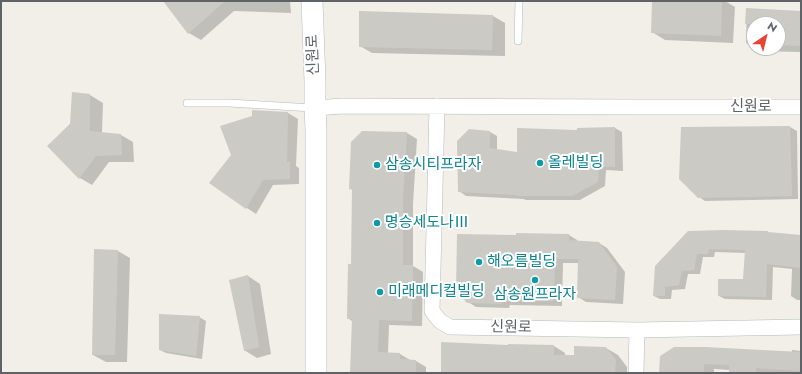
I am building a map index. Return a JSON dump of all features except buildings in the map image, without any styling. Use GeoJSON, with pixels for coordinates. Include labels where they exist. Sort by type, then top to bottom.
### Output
{"type":"FeatureCollection","features":[{"type":"Feature","properties":{"kind":"street","name":"신원로"},"geometry":{"type":"LineString","coordinates":[[312,1],[316,129],[316,373]]}},
{"type":"Feature","properties":{"kind":"street","name":"신원로"},"geometry":{"type":"LineString","coordinates":[[315,108],[342,106],[636,108],[801,107]]}},
{"type":"Feature","properties":{"kind":"street","name":"신원로"},"geometry":{"type":"LineString","coordinates":[[437,106],[432,311],[440,321],[450,327],[637,330],[801,327]]}},
{"type":"Feature","properties":{"kind":"street"},"geometry":{"type":"LineString","coordinates":[[636,373],[637,330]]}},
{"type":"Feature","properties":{"kind":"lane"},"geometry":{"type":"LineString","coordinates":[[518,41],[520,1]]}},
{"type":"Feature","properties":{"kind":"lane"},"geometry":{"type":"LineString","coordinates":[[187,103],[228,103],[315,108]]}},
{"type":"Feature","properties":{"kind":"place","name":"올레빌딩"},"geometry":{"type":"Point","coordinates":[540,163]}},
{"type":"Feature","properties":{"kind":"place","name":"삼송시티프라자"},"geometry":{"type":"Point","coordinates":[377,165]}},
{"type":"Feature","properties":{"kind":"place","name":"명승세도나Ⅲ"},"geometry":{"type":"Point","coordinates":[377,223]}},
{"type":"Feature","properties":{"kind":"place","name":"해오름빌딩"},"geometry":{"type":"Point","coordinates":[479,262]}},
{"type":"Feature","properties":{"kind":"place","name":"삼송원프라자"},"geometry":{"type":"Point","coordinates":[535,280]}},
{"type":"Feature","properties":{"kind":"place","name":"미래메디컬빌딩"},"geometry":{"type":"Point","coordinates":[380,292]}}]}
